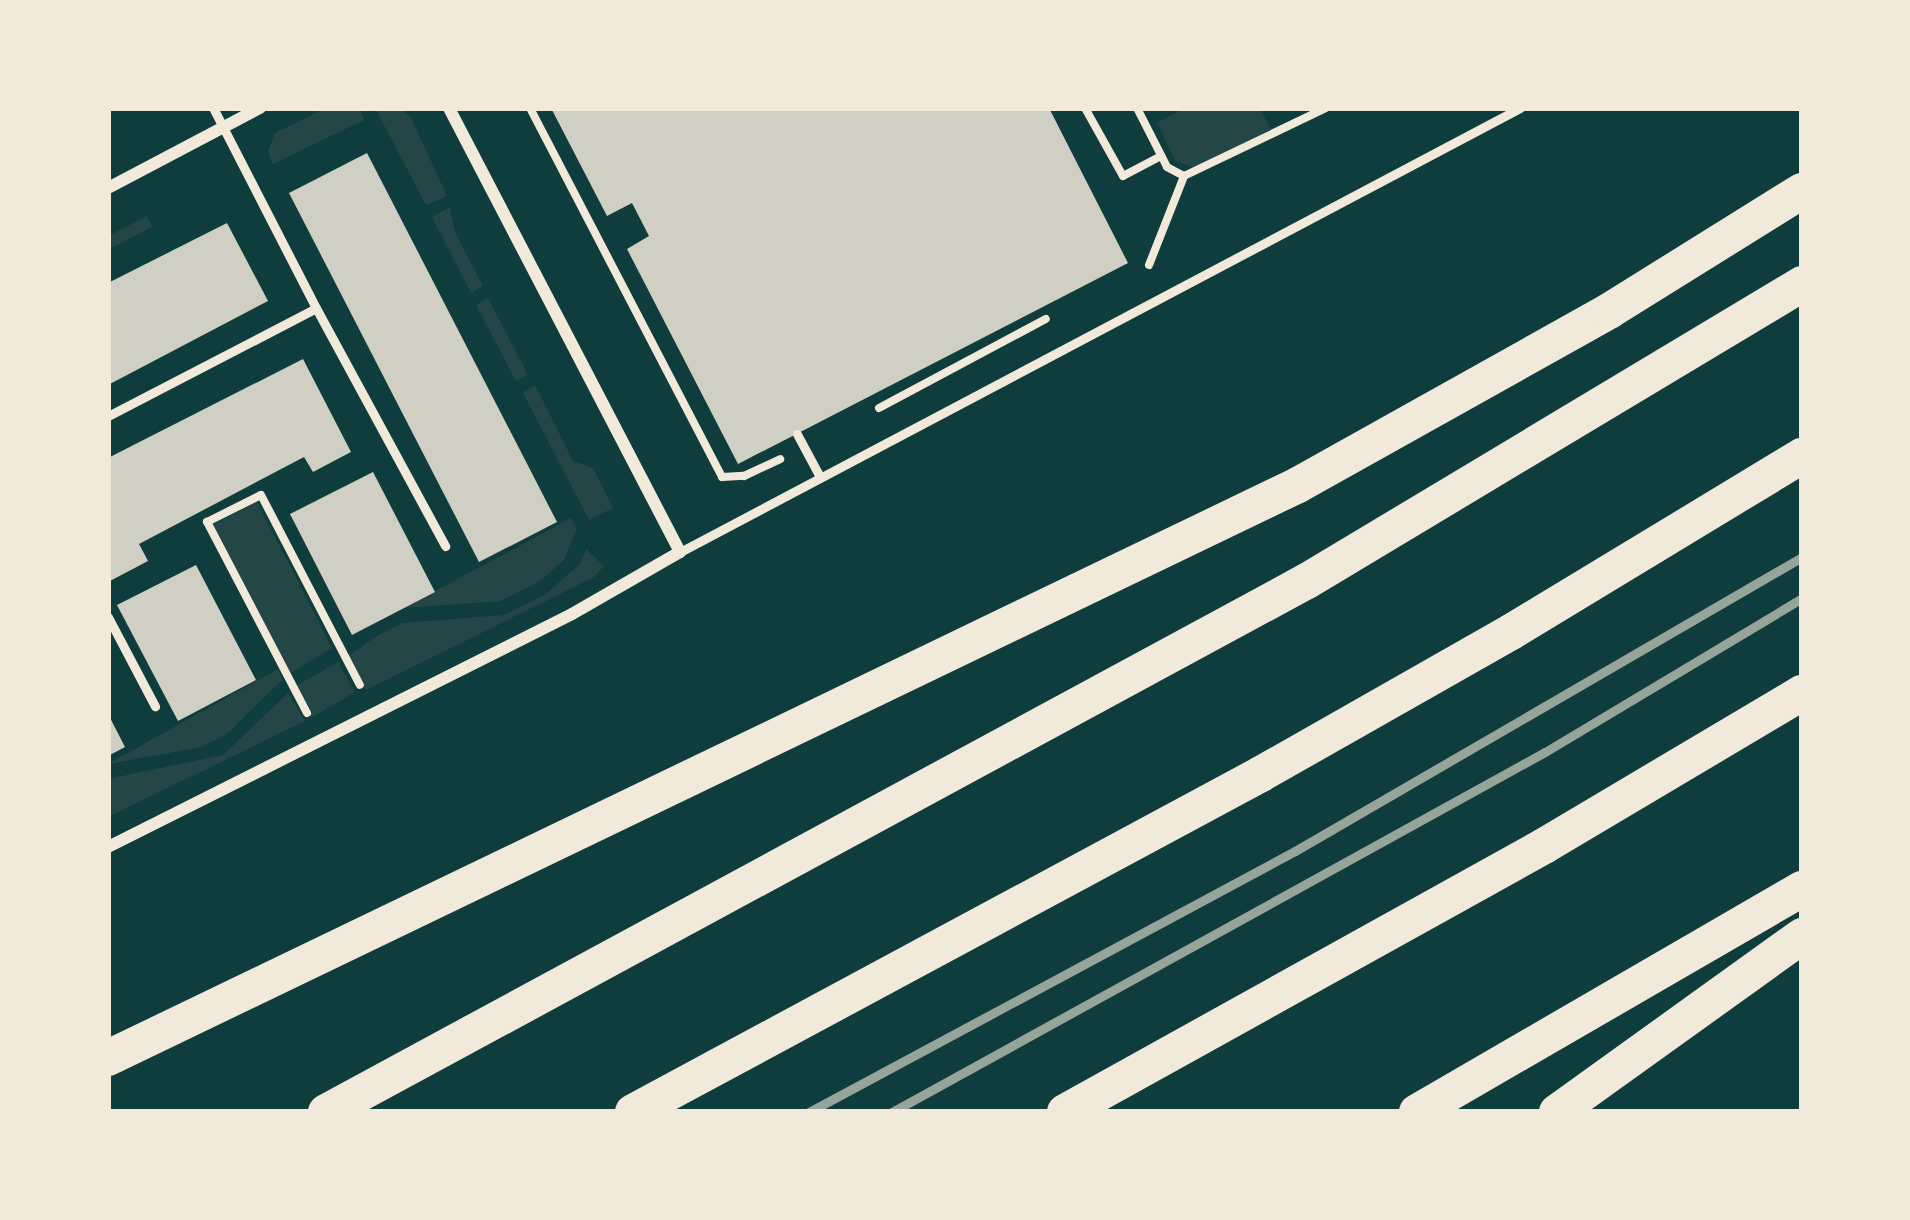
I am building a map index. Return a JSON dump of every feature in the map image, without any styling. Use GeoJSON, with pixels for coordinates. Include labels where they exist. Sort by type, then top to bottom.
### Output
{"type":"FeatureCollection","features":[{"type":"Feature","properties":{"kind":"highway"},"geometry":{"type":"LineString","coordinates":[[108,1058],[430,899],[920,672],[1298,485],[1609,311],[1802,191]]}},
{"type":"Feature","properties":{"kind":"highway"},"geometry":{"type":"LineString","coordinates":[[326,1112],[1307,581],[1802,284]]}},
{"type":"Feature","properties":{"kind":"highway"},"geometry":{"type":"LineString","coordinates":[[633,1112],[1261,774],[1511,632],[1802,456]]}},
{"type":"Feature","properties":{"kind":"highway"},"geometry":{"type":"LineString","coordinates":[[1065,1112],[1544,846],[1802,693]]}},
{"type":"Feature","properties":{"kind":"highway"},"geometry":{"type":"LineString","coordinates":[[1417,1112],[1802,889]]}},
{"type":"Feature","properties":{"kind":"highway"},"geometry":{"type":"LineString","coordinates":[[1557,1112],[1802,936]]}},
{"type":"Feature","properties":{"kind":"street"},"geometry":{"type":"LineString","coordinates":[[108,188],[260,108]]}},
{"type":"Feature","properties":{"kind":"street"},"geometry":{"type":"LineString","coordinates":[[108,847],[680,552],[449,108]]}},
{"type":"Feature","properties":{"kind":"lane"},"geometry":{"type":"LineString","coordinates":[[213,108],[445,546]]}},
{"type":"Feature","properties":{"kind":"lane"},"geometry":{"type":"LineString","coordinates":[[680,552],[1520,108]]}},
{"type":"Feature","properties":{"kind":"lane"},"geometry":{"type":"LineString","coordinates":[[108,416],[316,308]]}},
{"type":"Feature","properties":{"kind":"lane"},"geometry":{"type":"LineString","coordinates":[[797,434],[820,477]]}},
{"type":"Feature","properties":{"kind":"lane"},"geometry":{"type":"LineString","coordinates":[[108,617],[155,706]]}},
{"type":"Feature","properties":{"kind":"path"},"geometry":{"type":"LineString","coordinates":[[530,108],[722,477],[745,476],[805,447],[1055,314]]}},
{"type":"Feature","properties":{"kind":"path"},"geometry":{"type":"LineString","coordinates":[[1085,108],[1123,176],[1161,156]]}},
{"type":"Feature","properties":{"kind":"path"},"geometry":{"type":"LineString","coordinates":[[1137,108],[1167,167],[1184,176]]}},
{"type":"Feature","properties":{"kind":"path"},"geometry":{"type":"LineString","coordinates":[[1134,273],[1154,263],[1184,176],[1326,108]]}},
{"type":"Feature","properties":{"kind":"path"},"geometry":{"type":"LineString","coordinates":[[321,740],[207,522],[261,495],[375,713]]}},
{"type":"Feature","properties":{"kind":"shaded area"},"geometry":{"type":"Polygon","coordinates":[[[326,108],[360,108],[364,120],[273,164],[268,151],[275,133],[326,108]]]}},
{"type":"Feature","properties":{"kind":"shaded area"},"geometry":{"type":"Polygon","coordinates":[[[375,108],[399,108],[411,117],[447,196],[426,205],[375,108]]]}},
{"type":"Feature","properties":{"kind":"shaded area"},"geometry":{"type":"Polygon","coordinates":[[[1185,108],[1259,108],[1271,129],[1197,168],[1176,162],[1157,123],[1185,108]]]}},
{"type":"Feature","properties":{"kind":"shaded area"},"geometry":{"type":"Polygon","coordinates":[[[450,207],[455,232],[483,286],[471,293],[432,217],[450,207]]]}},
{"type":"Feature","properties":{"kind":"shaded area"},"geometry":{"type":"Polygon","coordinates":[[[147,216],[152,227],[108,250],[108,236],[147,216]]]}},
{"type":"Feature","properties":{"kind":"shaded area"},"geometry":{"type":"Polygon","coordinates":[[[488,298],[528,375],[516,381],[476,305],[488,298]]]}},
{"type":"Feature","properties":{"kind":"shaded area"},"geometry":{"type":"Polygon","coordinates":[[[535,385],[573,461],[593,468],[613,508],[589,520],[523,393],[535,385]]]}},
{"type":"Feature","properties":{"kind":"shaded area"},"geometry":{"type":"Polygon","coordinates":[[[257,502],[332,648],[289,674],[212,525],[257,502]]]}},
{"type":"Feature","properties":{"kind":"shaded area"},"geometry":{"type":"Polygon","coordinates":[[[571,518],[577,528],[564,560],[540,581],[501,601],[404,608],[571,518]]]}},
{"type":"Feature","properties":{"kind":"shaded area"},"geometry":{"type":"Polygon","coordinates":[[[586,549],[604,566],[594,577],[366,690],[348,656],[380,634],[402,623],[504,615],[546,594],[580,564],[586,549]]]}},
{"type":"Feature","properties":{"kind":"shaded area"},"geometry":{"type":"Polygon","coordinates":[[[338,662],[355,692],[311,718],[294,687],[338,662]]]}},
{"type":"Feature","properties":{"kind":"shaded area"},"geometry":{"type":"Polygon","coordinates":[[[278,669],[282,680],[227,734],[202,747],[108,764],[278,669]]]}},
{"type":"Feature","properties":{"kind":"shaded area"},"geometry":{"type":"Polygon","coordinates":[[[288,693],[305,721],[108,817],[108,779],[223,755],[288,693]]]}},
{"type":"Feature","properties":{"kind":"building"},"geometry":{"type":"Polygon","coordinates":[[[551,108],[1049,108],[1128,263],[738,464],[627,249],[649,236],[632,203],[607,216],[551,108]]]}},
{"type":"Feature","properties":{"kind":"building"},"geometry":{"type":"Polygon","coordinates":[[[367,153],[557,522],[479,562],[289,193],[367,153]]]}},
{"type":"Feature","properties":{"kind":"building"},"geometry":{"type":"Polygon","coordinates":[[[227,223],[268,301],[108,385],[108,283],[227,223]]]}},
{"type":"Feature","properties":{"kind":"building"},"geometry":{"type":"Polygon","coordinates":[[[303,359],[351,452],[313,472],[304,457],[139,544],[148,561],[110,581],[108,458],[303,359]]]}},
{"type":"Feature","properties":{"kind":"building"},"geometry":{"type":"Polygon","coordinates":[[[373,472],[435,592],[352,635],[290,514],[373,472]]]}},
{"type":"Feature","properties":{"kind":"building"},"geometry":{"type":"Polygon","coordinates":[[[196,565],[256,680],[178,721],[117,605],[196,565]]]}},
{"type":"Feature","properties":{"kind":"building"},"geometry":{"type":"Polygon","coordinates":[[[108,714],[125,747],[108,756],[108,714]]]}},
{"type":"Feature","properties":{"kind":"railway"},"geometry":{"type":"LineString","coordinates":[[809,1112],[1295,851],[1802,557]]}},
{"type":"Feature","properties":{"kind":"railway"},"geometry":{"type":"LineString","coordinates":[[892,1112],[1545,752],[1802,598]]}}]}
